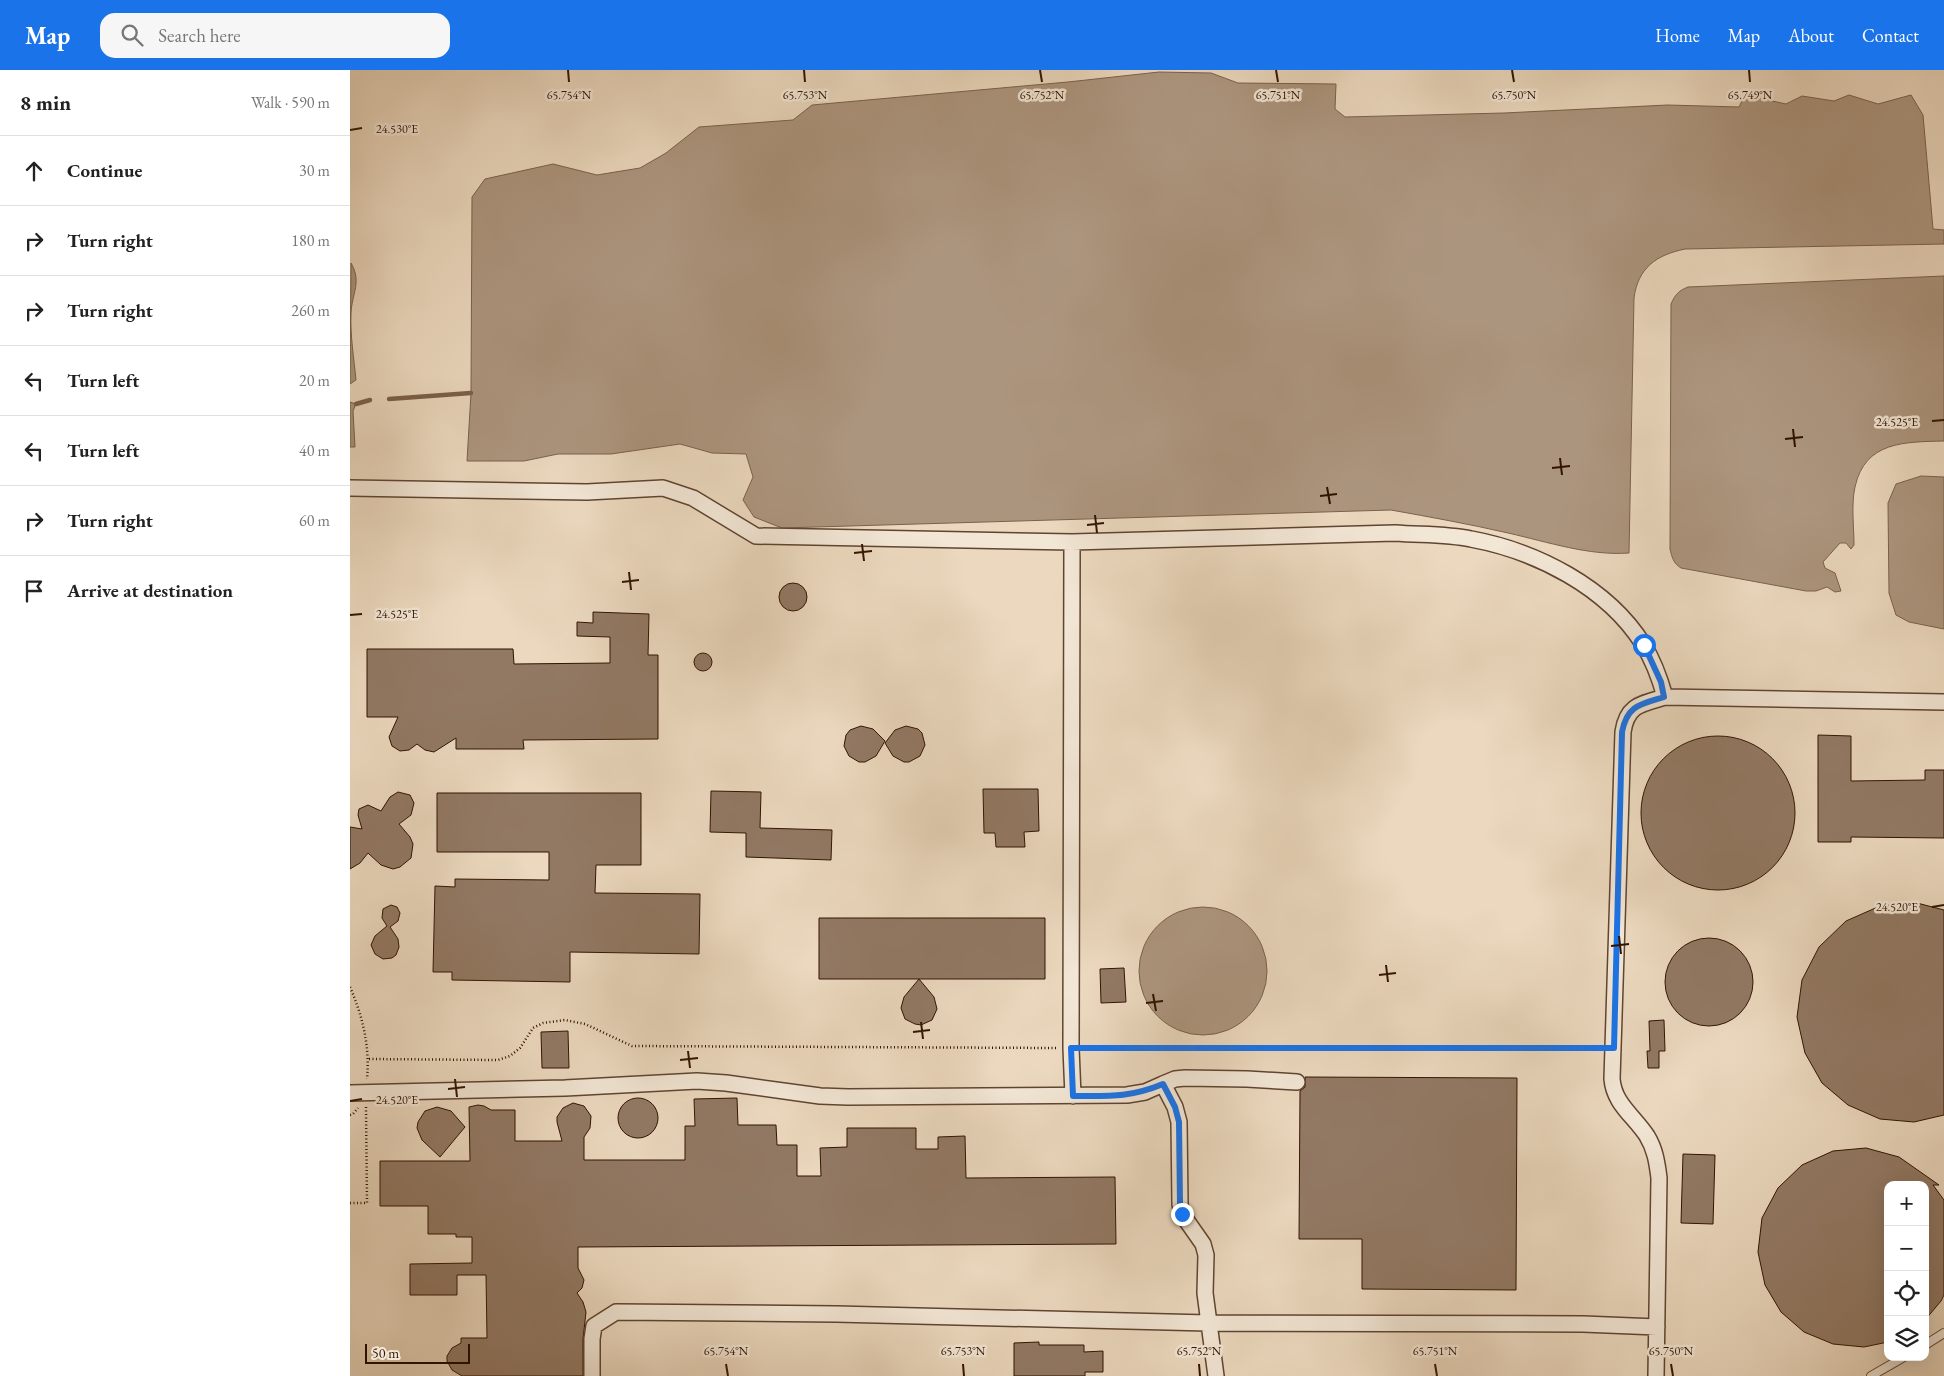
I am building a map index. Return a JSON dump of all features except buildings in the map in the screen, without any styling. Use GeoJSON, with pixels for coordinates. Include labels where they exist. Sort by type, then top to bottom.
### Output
{"type":"FeatureCollection","features":[{"type":"Feature","properties":{"kind":"street"},"geometry":{"type":"LineString","coordinates":[[350,488],[588,492],[663,488],[693,498],[756,536],[1072,542],[1395,534],[1471,539],[1541,561],[1566,574],[1602,599],[1623,619],[1644,645],[1661,682],[1664,697]]}},
{"type":"Feature","properties":{"kind":"street"},"geometry":{"type":"LineString","coordinates":[[1072,542],[1071,1048],[1073,1096]]}},
{"type":"Feature","properties":{"kind":"street"},"geometry":{"type":"LineString","coordinates":[[1656,1376],[1659,1178],[1657,1162],[1654,1149],[1646,1135],[1618,1101],[1614,1093],[1612,1079],[1622,732],[1626,717],[1636,707],[1664,697],[1944,702]]}},
{"type":"Feature","properties":{"kind":"street"},"geometry":{"type":"LineString","coordinates":[[350,1093],[555,1088],[697,1081],[726,1083],[820,1096],[848,1097],[1127,1096],[1145,1092],[1174,1079],[1184,1078],[1297,1082]]}},
{"type":"Feature","properties":{"kind":"street"},"geometry":{"type":"LineString","coordinates":[[1163,1084],[1175,1107],[1179,1122],[1180,1204],[1182,1214],[1203,1244],[1206,1255],[1205,1294],[1216,1376]]}},
{"type":"Feature","properties":{"kind":"street"},"geometry":{"type":"LineString","coordinates":[[592,1376],[594,1326],[616,1312],[836,1314],[1208,1323],[1583,1324],[1657,1327]]}},
{"type":"Feature","properties":{"kind":"lane"},"geometry":{"type":"LineString","coordinates":[[1929,1342],[1944,1333]]}},
{"type":"Feature","properties":{"kind":"lane"},"geometry":{"type":"LineString","coordinates":[[1871,1376],[1897,1361]]}},
{"type":"Feature","properties":{"kind":"path"},"geometry":{"type":"LineString","coordinates":[[350,987],[364,1025],[369,1059],[366,1093],[367,1203],[350,1204]]}},
{"type":"Feature","properties":{"kind":"path"},"geometry":{"type":"LineString","coordinates":[[369,1059],[498,1060],[510,1056],[520,1048],[532,1028],[543,1023],[565,1020],[585,1024],[632,1046],[1614,1048]]}},
{"type":"Feature","properties":{"kind":"shaded area"},"geometry":{"type":"Polygon","coordinates":[[[1159,72],[1211,73],[1238,83],[1336,84],[1335,109],[1345,117],[1504,113],[1668,105],[1739,107],[1745,95],[1786,104],[1802,96],[1834,101],[1849,95],[1878,104],[1911,95],[1923,115],[1933,229],[1944,230],[1944,244],[1685,249],[1665,255],[1650,265],[1640,279],[1634,298],[1629,553],[1584,550],[1391,510],[782,528],[754,517],[743,500],[753,477],[746,454],[712,453],[680,444],[611,454],[558,454],[524,461],[467,461],[471,393],[472,197],[485,179],[553,164],[597,175],[640,168],[666,153],[699,127],[793,120],[812,105],[1159,72]]]}},
{"type":"Feature","properties":{"kind":"shaded area"},"geometry":{"type":"Polygon","coordinates":[[[351,263],[356,276],[351,321],[356,380],[350,384],[351,263]]]}},
{"type":"Feature","properties":{"kind":"shaded area"},"geometry":{"type":"Polygon","coordinates":[[[1944,276],[1944,441],[1915,442],[1889,447],[1877,452],[1860,472],[1854,494],[1854,545],[1851,549],[1846,543],[1840,543],[1823,562],[1825,568],[1835,573],[1841,591],[1835,592],[1827,587],[1816,591],[1806,591],[1678,566],[1673,560],[1670,549],[1671,304],[1677,294],[1688,287],[1944,276]]]}},
{"type":"Feature","properties":{"kind":"shaded area"},"geometry":{"type":"Polygon","coordinates":[[[350,402],[356,404],[353,411],[355,447],[350,447],[350,402]]]}},
{"type":"Feature","properties":{"kind":"shaded area"},"geometry":{"type":"Polygon","coordinates":[[[1921,476],[1944,477],[1944,629],[1909,622],[1896,615],[1889,593],[1888,503],[1896,484],[1921,476]]]}},
{"type":"Feature","properties":{"kind":"shaded area"},"geometry":{"type":"Polygon","coordinates":[[[1203,907],[1216,908],[1228,912],[1248,926],[1262,946],[1266,958],[1266,984],[1262,996],[1248,1016],[1228,1030],[1216,1034],[1203,1035],[1190,1034],[1178,1030],[1158,1016],[1144,996],[1140,984],[1139,971],[1140,958],[1144,946],[1158,926],[1178,912],[1190,908],[1203,907]]]}},
{"type":"Feature","properties":{"kind":"waterway"},"geometry":{"type":"LineString","coordinates":[[389,399],[471,393]]}},
{"type":"Feature","properties":{"kind":"waterway"},"geometry":{"type":"LineString","coordinates":[[356,404],[370,400]]}},
{"type":"Feature","properties":{"kind":"route"},"geometry":{"type":"LineString","coordinates":[[1182,1214],[1180,1204],[1179,1122],[1171,1097],[1163,1084],[1145,1092],[1127,1096],[1073,1096],[1071,1048],[1614,1048],[1622,732],[1626,717],[1636,707],[1664,697],[1661,682],[1644,645]]}}]}
